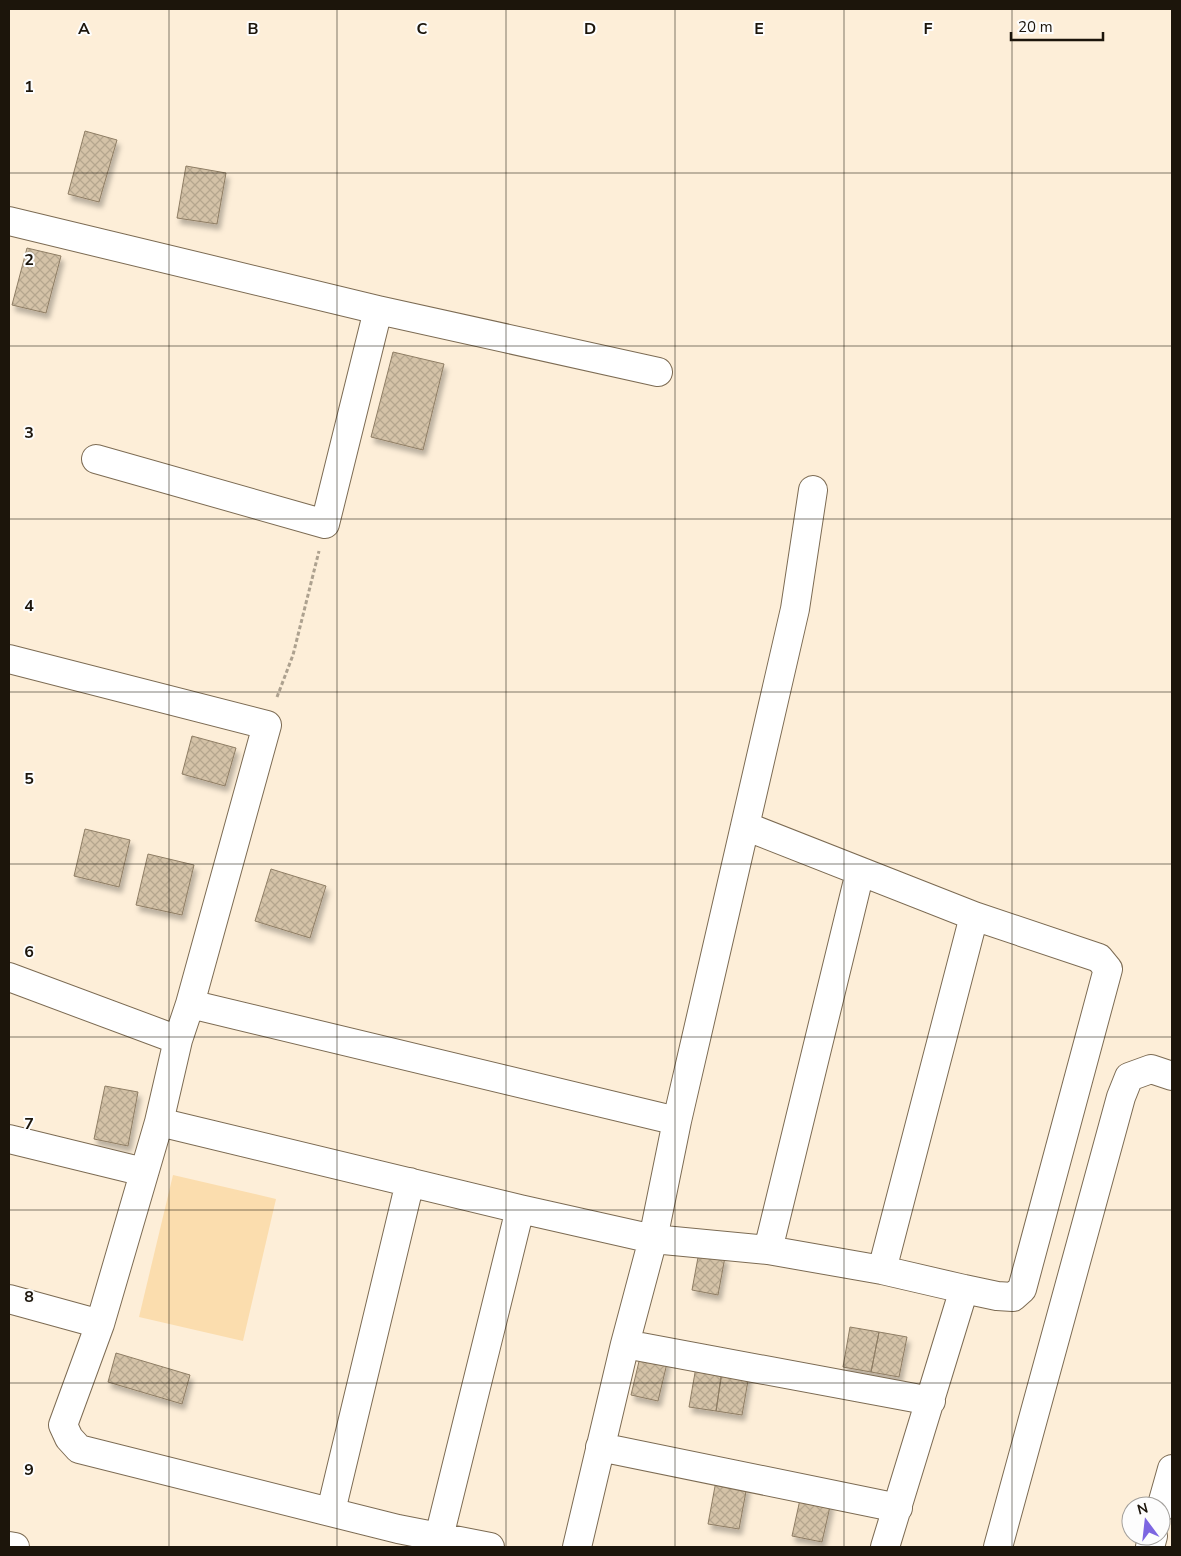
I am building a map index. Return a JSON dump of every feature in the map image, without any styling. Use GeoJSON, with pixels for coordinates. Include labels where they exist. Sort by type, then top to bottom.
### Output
{"type":"FeatureCollection","features":[{"type":"Feature","properties":{"kind":"street"},"geometry":{"type":"LineString","coordinates":[[9,222],[378,310],[658,372]]}},
{"type":"Feature","properties":{"kind":"street"},"geometry":{"type":"LineString","coordinates":[[96,459],[325,524],[378,310]]}},
{"type":"Feature","properties":{"kind":"street"},"geometry":{"type":"LineString","coordinates":[[576,1547],[625,1344],[653,1239],[677,1121],[795,609],[813,490]]}},
{"type":"Feature","properties":{"kind":"street"},"geometry":{"type":"LineString","coordinates":[[9,659],[267,725],[190,1004],[178,1040],[158,1122],[100,1324],[63,1425],[70,1438],[78,1449],[398,1529],[490,1547]]}},
{"type":"Feature","properties":{"kind":"street"},"geometry":{"type":"LineString","coordinates":[[158,1122],[653,1239],[768,1250],[882,1270],[997,1296],[1013,1296],[1022,1289],[1108,969],[1099,958],[974,916],[745,826]]}},
{"type":"Feature","properties":{"kind":"street"},"geometry":{"type":"LineString","coordinates":[[768,1250],[860,872]]}},
{"type":"Feature","properties":{"kind":"street"},"geometry":{"type":"LineString","coordinates":[[882,1270],[974,916]]}},
{"type":"Feature","properties":{"kind":"street"},"geometry":{"type":"LineString","coordinates":[[9,977],[178,1040]]}},
{"type":"Feature","properties":{"kind":"street"},"geometry":{"type":"LineString","coordinates":[[190,1004],[677,1121]]}},
{"type":"Feature","properties":{"kind":"street"},"geometry":{"type":"LineString","coordinates":[[998,1547],[1121,1097],[1129,1077],[1151,1069],[1172,1076]]}},
{"type":"Feature","properties":{"kind":"street"},"geometry":{"type":"LineString","coordinates":[[9,1139],[144,1172]]}},
{"type":"Feature","properties":{"kind":"street"},"geometry":{"type":"LineString","coordinates":[[331,1511],[410,1182]]}},
{"type":"Feature","properties":{"kind":"street"},"geometry":{"type":"LineString","coordinates":[[439,1537],[520,1208]]}},
{"type":"Feature","properties":{"kind":"street"},"geometry":{"type":"LineString","coordinates":[[885,1547],[964,1289]]}},
{"type":"Feature","properties":{"kind":"street"},"geometry":{"type":"LineString","coordinates":[[9,1300],[100,1324]]}},
{"type":"Feature","properties":{"kind":"street"},"geometry":{"type":"LineString","coordinates":[[625,1344],[931,1401]]}},
{"type":"Feature","properties":{"kind":"street"},"geometry":{"type":"LineString","coordinates":[[600,1447],[898,1508]]}},
{"type":"Feature","properties":{"kind":"street"},"geometry":{"type":"LineString","coordinates":[[1164,1496],[1172,1469]]}},
{"type":"Feature","properties":{"kind":"street"},"geometry":{"type":"LineString","coordinates":[[9,1546],[15,1547]]}},
{"type":"Feature","properties":{"kind":"path"},"geometry":{"type":"LineString","coordinates":[[267,725],[293,655],[325,524]]}},
{"type":"Feature","properties":{"kind":"shaded area"},"geometry":{"type":"Polygon","coordinates":[[[173,1175],[276,1199],[243,1341],[139,1317],[173,1175]]]}},
{"type":"Feature","properties":{"kind":"building"},"geometry":{"type":"Polygon","coordinates":[[[85,131],[117,140],[99,202],[68,194],[85,131]]]}},
{"type":"Feature","properties":{"kind":"building"},"geometry":{"type":"Polygon","coordinates":[[[186,166],[226,173],[217,224],[177,218],[186,166]]]}},
{"type":"Feature","properties":{"kind":"building"},"geometry":{"type":"Polygon","coordinates":[[[27,248],[61,256],[46,313],[12,305],[27,248]]]}},
{"type":"Feature","properties":{"kind":"building"},"geometry":{"type":"Polygon","coordinates":[[[393,352],[444,364],[423,450],[371,437],[393,352]]]}},
{"type":"Feature","properties":{"kind":"building"},"geometry":{"type":"Polygon","coordinates":[[[192,736],[236,748],[225,786],[182,774],[192,736]]]}},
{"type":"Feature","properties":{"kind":"building"},"geometry":{"type":"Polygon","coordinates":[[[85,829],[130,840],[119,887],[74,876],[85,829]]]}},
{"type":"Feature","properties":{"kind":"building"},"geometry":{"type":"Polygon","coordinates":[[[148,854],[194,865],[182,915],[136,905],[148,854]]]}},
{"type":"Feature","properties":{"kind":"building"},"geometry":{"type":"Polygon","coordinates":[[[271,869],[326,886],[310,938],[255,921],[271,869]]]}},
{"type":"Feature","properties":{"kind":"building"},"geometry":{"type":"Polygon","coordinates":[[[105,1086],[138,1092],[128,1146],[94,1139],[105,1086]]]}},
{"type":"Feature","properties":{"kind":"building"},"geometry":{"type":"Polygon","coordinates":[[[699,1252],[725,1257],[718,1295],[692,1290],[699,1252]]]}},
{"type":"Feature","properties":{"kind":"building"},"geometry":{"type":"Polygon","coordinates":[[[850,1327],[879,1332],[871,1372],[843,1367],[850,1327]]]}},
{"type":"Feature","properties":{"kind":"building"},"geometry":{"type":"Polygon","coordinates":[[[879,1332],[907,1337],[899,1377],[871,1372],[879,1332]]]}},
{"type":"Feature","properties":{"kind":"building"},"geometry":{"type":"Polygon","coordinates":[[[116,1353],[190,1375],[182,1404],[108,1382],[116,1353]]]}},
{"type":"Feature","properties":{"kind":"building"},"geometry":{"type":"Polygon","coordinates":[[[641,1353],[668,1359],[658,1401],[631,1395],[641,1353]]]}},
{"type":"Feature","properties":{"kind":"building"},"geometry":{"type":"Polygon","coordinates":[[[696,1367],[722,1371],[716,1411],[689,1407],[696,1367]]]}},
{"type":"Feature","properties":{"kind":"building"},"geometry":{"type":"Polygon","coordinates":[[[722,1371],[749,1375],[742,1415],[716,1411],[722,1371]]]}},
{"type":"Feature","properties":{"kind":"building"},"geometry":{"type":"Polygon","coordinates":[[[716,1481],[747,1486],[739,1529],[708,1524],[716,1481]]]}},
{"type":"Feature","properties":{"kind":"building"},"geometry":{"type":"Polygon","coordinates":[[[801,1495],[831,1502],[822,1542],[792,1536],[801,1495]]]}}]}
